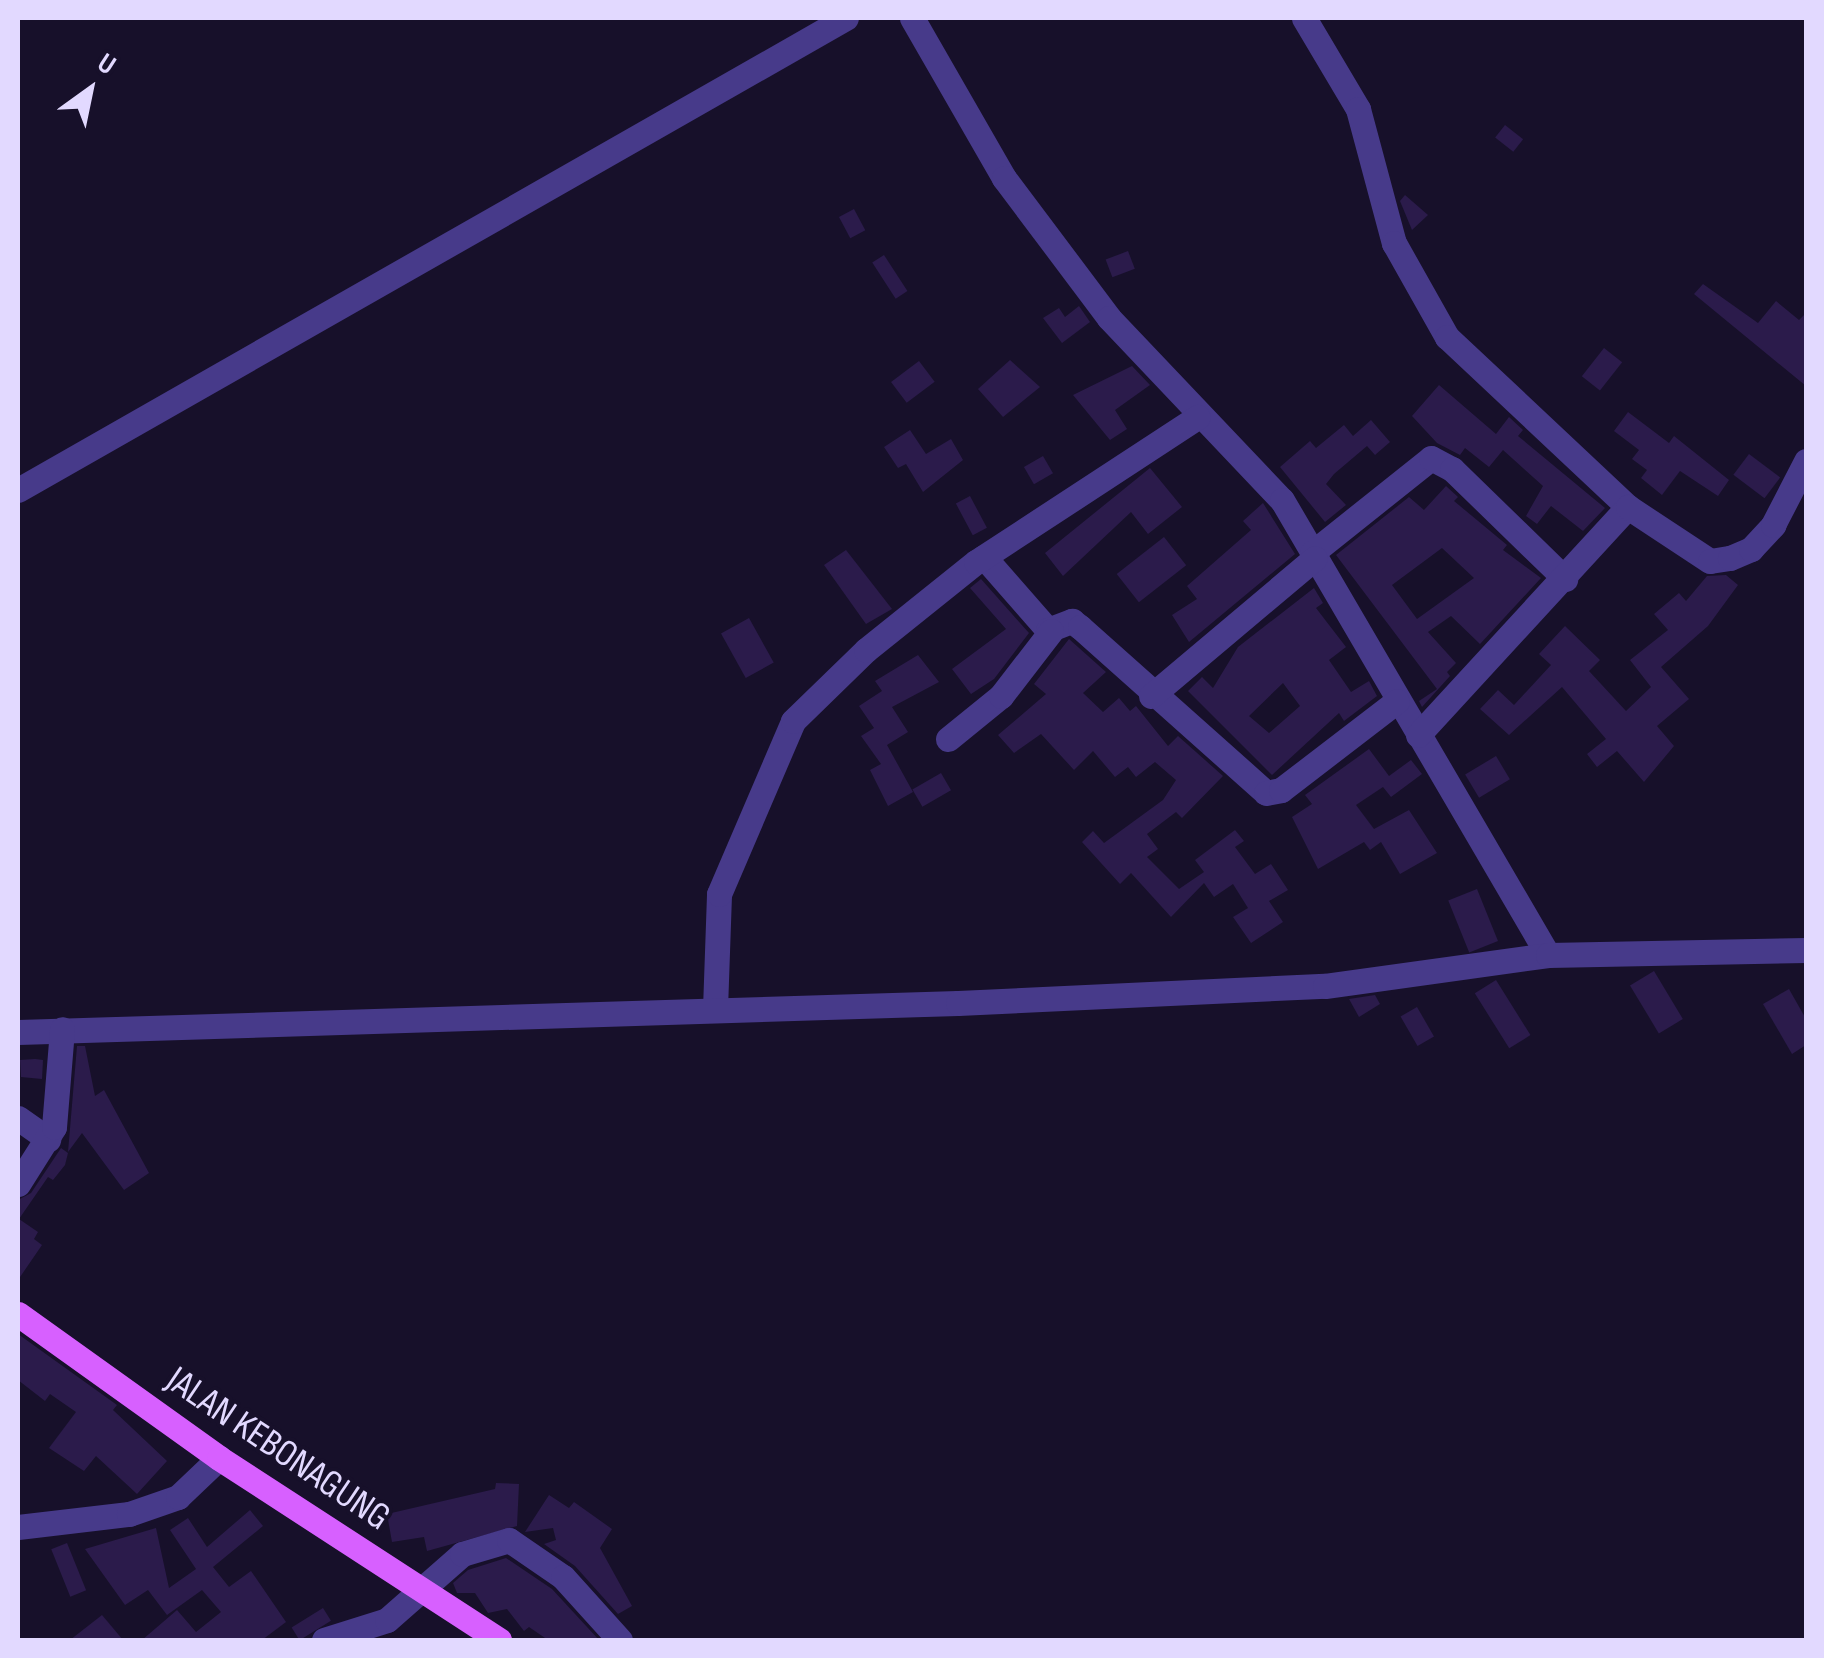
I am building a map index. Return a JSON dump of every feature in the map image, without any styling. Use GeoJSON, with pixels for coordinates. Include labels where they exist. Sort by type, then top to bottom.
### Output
{"type":"FeatureCollection","features":[{"type":"Feature","properties":{"kind":"main road","name":"JALAN KEBONAGUNG"},"geometry":{"type":"LineString","coordinates":[[18,1314],[219,1458],[499,1640]]}},
{"type":"Feature","properties":{"kind":"street"},"geometry":{"type":"LineString","coordinates":[[18,490],[846,18]]}},
{"type":"Feature","properties":{"kind":"street"},"geometry":{"type":"LineString","coordinates":[[912,18],[1004,178],[1108,318],[1198,418],[1282,500],[1548,955]]}},
{"type":"Feature","properties":{"kind":"street"},"geometry":{"type":"LineString","coordinates":[[1304,18],[1359,112],[1394,243],[1446,337],[1628,507],[1710,561],[1730,558],[1751,549],[1774,525],[1806,461]]}},
{"type":"Feature","properties":{"kind":"street"},"geometry":{"type":"LineString","coordinates":[[715,1009],[719,894],[778,745],[831,681],[984,557],[1198,418]]}},
{"type":"Feature","properties":{"kind":"street"},"geometry":{"type":"LineString","coordinates":[[1152,696],[1431,458],[1452,469],[1564,579]]}},
{"type":"Feature","properties":{"kind":"street"},"geometry":{"type":"LineString","coordinates":[[1418,735],[1628,507]]}},
{"type":"Feature","properties":{"kind":"street"},"geometry":{"type":"LineString","coordinates":[[984,557],[1051,631]]}},
{"type":"Feature","properties":{"kind":"street"},"geometry":{"type":"LineString","coordinates":[[948,739],[1001,696],[1051,631],[1072,622],[1266,793],[1281,790],[1397,701]]}},
{"type":"Feature","properties":{"kind":"street"},"geometry":{"type":"LineString","coordinates":[[18,1032],[1325,986],[1548,955],[1806,950]]}},
{"type":"Feature","properties":{"kind":"street"},"geometry":{"type":"LineString","coordinates":[[18,1184],[48,1139],[62,1029]]}},
{"type":"Feature","properties":{"kind":"street"},"geometry":{"type":"LineString","coordinates":[[18,1118],[48,1139]]}},
{"type":"Feature","properties":{"kind":"street"},"geometry":{"type":"LineString","coordinates":[[18,1527],[130,1514],[178,1496],[219,1458]]}},
{"type":"Feature","properties":{"kind":"street"},"geometry":{"type":"LineString","coordinates":[[324,1640],[387,1620],[462,1554],[509,1540],[553,1568],[620,1640]]}},
{"type":"Feature","properties":{"kind":"building"},"geometry":{"type":"Polygon","coordinates":[[[1505,125],[1523,139],[1513,152],[1495,138],[1505,125]]]}},
{"type":"Feature","properties":{"kind":"building"},"geometry":{"type":"Polygon","coordinates":[[[1405,195],[1428,215],[1412,230],[1400,201],[1405,195]]]}},
{"type":"Feature","properties":{"kind":"building"},"geometry":{"type":"Polygon","coordinates":[[[854,209],[865,230],[850,238],[839,217],[854,209]]]}},
{"type":"Feature","properties":{"kind":"building"},"geometry":{"type":"Polygon","coordinates":[[[1128,251],[1135,269],[1112,277],[1106,260],[1128,251]]]}},
{"type":"Feature","properties":{"kind":"building"},"geometry":{"type":"Polygon","coordinates":[[[884,255],[907,291],[896,299],[872,263],[884,255]]]}},
{"type":"Feature","properties":{"kind":"building"},"geometry":{"type":"Polygon","coordinates":[[[1703,284],[1758,323],[1776,301],[1799,320],[1806,313],[1806,386],[1694,294],[1703,284]]]}},
{"type":"Feature","properties":{"kind":"building"},"geometry":{"type":"Polygon","coordinates":[[[1079,306],[1090,322],[1062,343],[1043,318],[1059,308],[1065,317],[1079,306]]]}},
{"type":"Feature","properties":{"kind":"building"},"geometry":{"type":"Polygon","coordinates":[[[1604,348],[1622,362],[1600,391],[1582,376],[1604,348]]]}},
{"type":"Feature","properties":{"kind":"building"},"geometry":{"type":"Polygon","coordinates":[[[1010,360],[1040,387],[1003,417],[978,389],[1010,360]]]}},
{"type":"Feature","properties":{"kind":"building"},"geometry":{"type":"Polygon","coordinates":[[[919,361],[935,382],[907,403],[891,382],[919,361]]]}},
{"type":"Feature","properties":{"kind":"building"},"geometry":{"type":"Polygon","coordinates":[[[1132,366],[1150,385],[1115,410],[1127,429],[1110,440],[1073,395],[1132,366]]]}},
{"type":"Feature","properties":{"kind":"building"},"geometry":{"type":"Polygon","coordinates":[[[1439,385],[1496,434],[1509,417],[1523,430],[1518,436],[1605,508],[1583,531],[1551,506],[1537,524],[1526,516],[1543,486],[1503,450],[1489,467],[1465,448],[1460,455],[1437,443],[1412,416],[1439,385]]]}},
{"type":"Feature","properties":{"kind":"building"},"geometry":{"type":"Polygon","coordinates":[[[1628,412],[1669,443],[1674,436],[1729,480],[1718,496],[1680,471],[1662,495],[1641,478],[1647,470],[1632,459],[1639,450],[1614,431],[1628,412]]]}},
{"type":"Feature","properties":{"kind":"building"},"geometry":{"type":"Polygon","coordinates":[[[1371,420],[1390,442],[1375,455],[1367,446],[1334,474],[1326,484],[1346,505],[1325,522],[1280,467],[1310,441],[1316,448],[1344,425],[1353,436],[1371,420]]]}},
{"type":"Feature","properties":{"kind":"building"},"geometry":{"type":"Polygon","coordinates":[[[910,430],[926,454],[951,439],[963,460],[923,492],[906,464],[898,468],[884,447],[910,430]]]}},
{"type":"Feature","properties":{"kind":"building"},"geometry":{"type":"Polygon","coordinates":[[[1749,454],[1780,477],[1764,498],[1733,475],[1749,454]]]}},
{"type":"Feature","properties":{"kind":"building"},"geometry":{"type":"Polygon","coordinates":[[[1043,456],[1053,473],[1034,484],[1024,467],[1043,456]]]}},
{"type":"Feature","properties":{"kind":"building"},"geometry":{"type":"Polygon","coordinates":[[[1150,468],[1182,507],[1148,534],[1131,512],[1063,576],[1045,553],[1150,468]]]}},
{"type":"Feature","properties":{"kind":"building"},"geometry":{"type":"Polygon","coordinates":[[[1446,486],[1458,497],[1454,501],[1507,545],[1503,550],[1541,578],[1480,644],[1451,616],[1428,632],[1456,663],[1447,672],[1450,676],[1422,707],[1419,701],[1437,689],[1336,555],[1409,497],[1424,510],[1446,486]],[[1442,548],[1392,585],[1417,619],[1474,578],[1442,548]]]}},
{"type":"Feature","properties":{"kind":"building"},"geometry":{"type":"Polygon","coordinates":[[[970,496],[987,528],[973,535],[956,504],[970,496]]]}},
{"type":"Feature","properties":{"kind":"building"},"geometry":{"type":"Polygon","coordinates":[[[1263,503],[1295,554],[1189,642],[1172,615],[1197,599],[1187,586],[1251,530],[1243,521],[1263,503]]]}},
{"type":"Feature","properties":{"kind":"building"},"geometry":{"type":"Polygon","coordinates":[[[1164,537],[1186,565],[1139,602],[1117,574],[1164,537]]]}},
{"type":"Feature","properties":{"kind":"building"},"geometry":{"type":"Polygon","coordinates":[[[846,550],[892,609],[866,624],[824,565],[846,550]]]}},
{"type":"Feature","properties":{"kind":"building"},"geometry":{"type":"Polygon","coordinates":[[[1726,575],[1738,585],[1708,626],[1661,667],[1689,699],[1657,726],[1674,746],[1644,782],[1617,751],[1597,767],[1587,754],[1606,739],[1562,687],[1509,735],[1480,709],[1498,690],[1514,705],[1551,665],[1539,654],[1565,626],[1600,660],[1589,671],[1626,711],[1651,687],[1630,660],[1668,630],[1654,614],[1679,593],[1686,601],[1707,576],[1726,575]]]}},
{"type":"Feature","properties":{"kind":"building"},"geometry":{"type":"Polygon","coordinates":[[[981,579],[1029,633],[994,679],[971,694],[952,669],[1006,629],[970,588],[981,579]]]}},
{"type":"Feature","properties":{"kind":"building"},"geometry":{"type":"Polygon","coordinates":[[[1314,588],[1323,603],[1316,608],[1346,647],[1329,660],[1351,692],[1369,681],[1377,696],[1344,721],[1339,713],[1272,775],[1188,691],[1202,677],[1213,688],[1238,647],[1314,588]],[[1283,683],[1249,716],[1269,733],[1300,706],[1283,683]]]}},
{"type":"Feature","properties":{"kind":"building"},"geometry":{"type":"Polygon","coordinates":[[[749,618],[774,663],[746,678],[721,634],[749,618]]]}},
{"type":"Feature","properties":{"kind":"building"},"geometry":{"type":"Polygon","coordinates":[[[1069,639],[1106,672],[1083,693],[1103,712],[1119,698],[1130,711],[1136,706],[1168,746],[1178,736],[1223,776],[1182,818],[1176,812],[1147,834],[1158,849],[1147,857],[1179,889],[1204,872],[1195,860],[1235,830],[1244,841],[1235,847],[1255,874],[1271,864],[1288,890],[1269,901],[1283,922],[1251,943],[1233,917],[1248,908],[1233,884],[1214,897],[1204,883],[1171,917],[1131,873],[1120,884],[1082,842],[1093,831],[1104,843],[1163,800],[1176,780],[1155,762],[1136,777],[1128,767],[1115,777],[1093,751],[1074,770],[1041,734],[1014,753],[998,735],[1046,694],[1034,684],[1069,639]]]}},
{"type":"Feature","properties":{"kind":"building"},"geometry":{"type":"Polygon","coordinates":[[[918,655],[939,682],[892,707],[908,732],[887,745],[913,792],[888,806],[870,770],[881,764],[861,736],[874,728],[859,706],[882,691],[875,681],[918,655]]]}},
{"type":"Feature","properties":{"kind":"building"},"geometry":{"type":"Polygon","coordinates":[[[1369,749],[1389,776],[1411,760],[1422,774],[1391,797],[1383,787],[1356,805],[1374,829],[1409,810],[1437,853],[1400,874],[1381,842],[1370,850],[1364,842],[1318,869],[1292,817],[1312,804],[1305,795],[1369,749]]]}},
{"type":"Feature","properties":{"kind":"building"},"geometry":{"type":"Polygon","coordinates":[[[1496,756],[1510,779],[1479,798],[1465,775],[1496,756]]]}},
{"type":"Feature","properties":{"kind":"building"},"geometry":{"type":"Polygon","coordinates":[[[941,773],[951,790],[922,807],[912,790],[941,773]]]}},
{"type":"Feature","properties":{"kind":"building"},"geometry":{"type":"Polygon","coordinates":[[[1477,889],[1498,941],[1469,953],[1448,901],[1477,889]]]}},
{"type":"Feature","properties":{"kind":"building"},"geometry":{"type":"Polygon","coordinates":[[[1654,971],[1683,1019],[1659,1033],[1630,985],[1654,971]]]}},
{"type":"Feature","properties":{"kind":"building"},"geometry":{"type":"Polygon","coordinates":[[[1496,980],[1530,1035],[1509,1048],[1475,993],[1496,980]]]}},
{"type":"Feature","properties":{"kind":"building"},"geometry":{"type":"Polygon","coordinates":[[[1789,989],[1806,1019],[1806,1045],[1792,1054],[1763,1004],[1789,989]]]}},
{"type":"Feature","properties":{"kind":"building"},"geometry":{"type":"Polygon","coordinates":[[[1375,995],[1380,1004],[1359,1017],[1349,999],[1375,995]]]}},
{"type":"Feature","properties":{"kind":"building"},"geometry":{"type":"Polygon","coordinates":[[[1417,1007],[1434,1036],[1418,1046],[1401,1017],[1417,1007]]]}},
{"type":"Feature","properties":{"kind":"building"},"geometry":{"type":"Polygon","coordinates":[[[77,1046],[85,1046],[95,1096],[104,1090],[149,1173],[124,1190],[82,1133],[68,1152],[77,1046]]]}},
{"type":"Feature","properties":{"kind":"building"},"geometry":{"type":"Polygon","coordinates":[[[20,1060],[43,1060],[42,1079],[21,1077],[20,1060]]]}},
{"type":"Feature","properties":{"kind":"building"},"geometry":{"type":"Polygon","coordinates":[[[61,1148],[68,1153],[65,1165],[53,1180],[48,1177],[19,1219],[38,1232],[34,1239],[42,1245],[18,1280],[18,1200],[31,1193],[61,1148]]]}},
{"type":"Feature","properties":{"kind":"building"},"geometry":{"type":"Polygon","coordinates":[[[18,1334],[117,1405],[113,1410],[167,1461],[137,1494],[96,1456],[84,1471],[49,1448],[76,1412],[50,1394],[45,1401],[18,1380],[18,1334]]]}},
{"type":"Feature","properties":{"kind":"building"},"geometry":{"type":"Polygon","coordinates":[[[496,1483],[519,1484],[517,1526],[427,1551],[424,1537],[392,1542],[387,1514],[495,1489],[496,1483]]]}},
{"type":"Feature","properties":{"kind":"building"},"geometry":{"type":"Polygon","coordinates":[[[549,1495],[569,1508],[574,1502],[612,1529],[600,1548],[632,1606],[618,1614],[575,1566],[544,1544],[556,1540],[553,1528],[525,1532],[549,1495]]]}},
{"type":"Feature","properties":{"kind":"building"},"geometry":{"type":"Polygon","coordinates":[[[250,1510],[263,1526],[213,1567],[229,1587],[251,1571],[286,1622],[262,1640],[142,1640],[177,1610],[196,1632],[221,1612],[202,1590],[167,1615],[148,1590],[125,1605],[85,1549],[156,1528],[169,1588],[196,1569],[170,1530],[188,1518],[207,1547],[250,1510]]]}},
{"type":"Feature","properties":{"kind":"building"},"geometry":{"type":"Polygon","coordinates":[[[67,1543],[86,1590],[70,1597],[51,1549],[67,1543]]]}},
{"type":"Feature","properties":{"kind":"building"},"geometry":{"type":"Polygon","coordinates":[[[506,1558],[552,1589],[599,1640],[548,1640],[529,1627],[524,1631],[507,1609],[488,1613],[475,1593],[457,1593],[453,1583],[468,1570],[506,1558]]]}},
{"type":"Feature","properties":{"kind":"building"},"geometry":{"type":"Polygon","coordinates":[[[323,1608],[331,1621],[300,1640],[292,1628],[323,1608]]]}},
{"type":"Feature","properties":{"kind":"building"},"geometry":{"type":"Polygon","coordinates":[[[102,1615],[123,1640],[70,1640],[102,1615]]]}}]}
